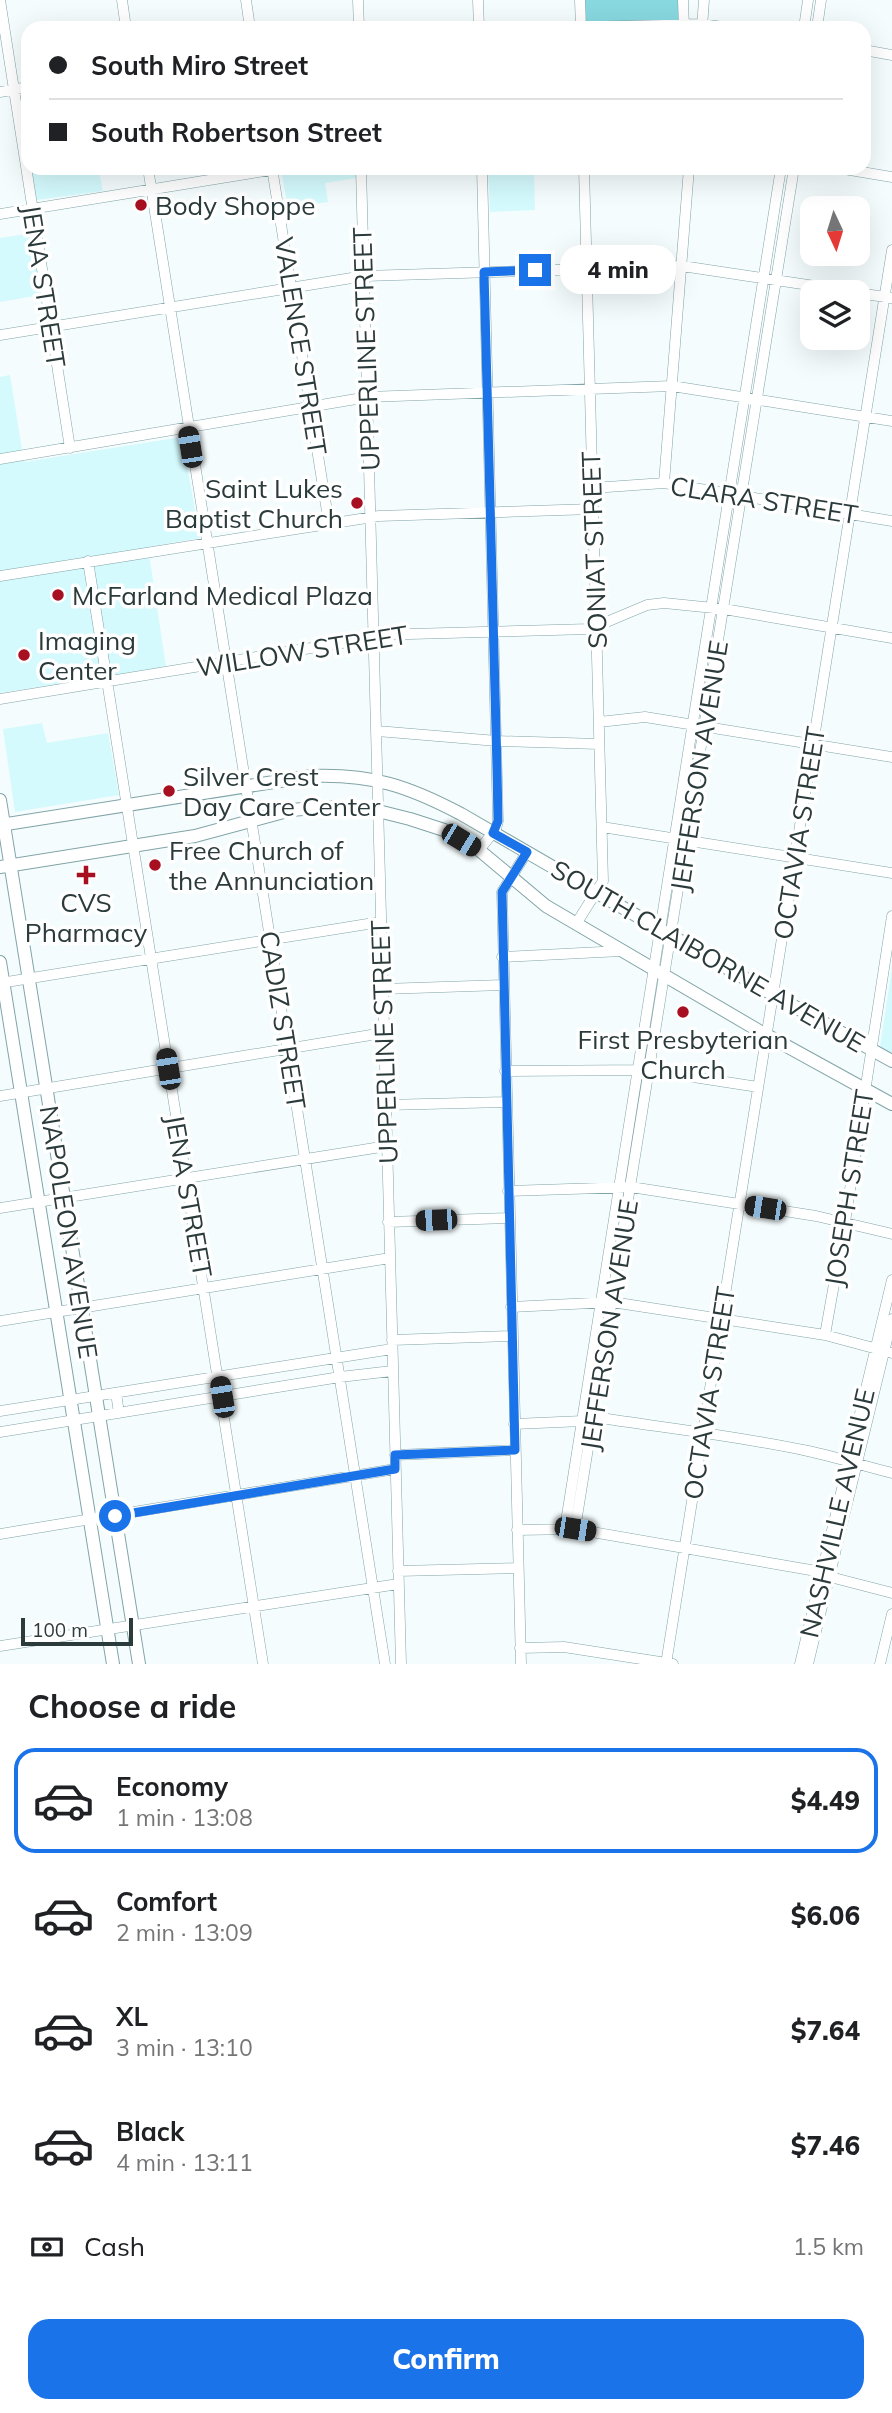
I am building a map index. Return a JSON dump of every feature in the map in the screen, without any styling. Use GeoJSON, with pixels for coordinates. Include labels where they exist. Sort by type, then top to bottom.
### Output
{"type":"FeatureCollection","features":[{"type":"Feature","properties":{"kind":"main road","name":"SOUTH CLAIBORNE AVENUE"},"geometry":{"type":"LineString","coordinates":[[2,825],[312,776],[353,776],[378,780],[420,793],[892,1061]]}},
{"type":"Feature","properties":{"kind":"main road","name":"NAPOLEON AVENUE"},"geometry":{"type":"LineString","coordinates":[[0,800],[5,866],[28,978],[139,1664]]}},
{"type":"Feature","properties":{"kind":"main road","name":"SOUTH CLAIBORNE AVENUE"},"geometry":{"type":"LineString","coordinates":[[5,866],[195,836],[291,810],[327,807],[378,811],[444,830],[479,850],[546,906],[767,1035],[892,1104]]}},
{"type":"Feature","properties":{"kind":"main road","name":"NAPOLEON AVENUE"},"geometry":{"type":"LineString","coordinates":[[0,962],[113,1664]]}},
{"type":"Feature","properties":{"kind":"street","name":"JENA STREET"},"geometry":{"type":"LineString","coordinates":[[0,0],[21,144]]}},
{"type":"Feature","properties":{"kind":"street"},"geometry":{"type":"LineString","coordinates":[[122,0],[125,21]]}},
{"type":"Feature","properties":{"kind":"street"},"geometry":{"type":"LineString","coordinates":[[246,0],[249,21]]}},
{"type":"Feature","properties":{"kind":"street"},"geometry":{"type":"LineString","coordinates":[[358,0],[359,21]]}},
{"type":"Feature","properties":{"kind":"street"},"geometry":{"type":"LineString","coordinates":[[478,0],[479,21]]}},
{"type":"Feature","properties":{"kind":"street"},"geometry":{"type":"LineString","coordinates":[[580,0],[581,21]]}},
{"type":"Feature","properties":{"kind":"street"},"geometry":{"type":"LineString","coordinates":[[683,0],[684,21]]}},
{"type":"Feature","properties":{"kind":"street"},"geometry":{"type":"LineString","coordinates":[[702,21],[704,0]]}},
{"type":"Feature","properties":{"kind":"street"},"geometry":{"type":"LineString","coordinates":[[805,21],[808,0]]}},
{"type":"Feature","properties":{"kind":"street"},"geometry":{"type":"LineString","coordinates":[[818,21],[821,0]]}},
{"type":"Feature","properties":{"kind":"street"},"geometry":{"type":"LineString","coordinates":[[871,51],[892,55]]}},
{"type":"Feature","properties":{"kind":"street"},"geometry":{"type":"LineString","coordinates":[[0,92],[21,88]]}},
{"type":"Feature","properties":{"kind":"street"},"geometry":{"type":"LineString","coordinates":[[871,174],[892,177]]}},
{"type":"Feature","properties":{"kind":"street","name":"JENA STREET"},"geometry":{"type":"LineString","coordinates":[[26,175],[70,448]]}},
{"type":"Feature","properties":{"kind":"street","name":"CADIZ STREET"},"geometry":{"type":"LineString","coordinates":[[149,175],[385,1664]]}},
{"type":"Feature","properties":{"kind":"street"},"geometry":{"type":"LineString","coordinates":[[0,214],[240,175]]}},
{"type":"Feature","properties":{"kind":"street","name":"VALENCE STREET"},"geometry":{"type":"LineString","coordinates":[[277,175],[329,524]]}},
{"type":"Feature","properties":{"kind":"street","name":"UPPERLINE STREET"},"geometry":{"type":"LineString","coordinates":[[361,175],[401,1664]]}},
{"type":"Feature","properties":{"kind":"street"},"geometry":{"type":"LineString","coordinates":[[479,850],[493,833],[498,821],[482,175]]}},
{"type":"Feature","properties":{"kind":"street","name":"SONIAT STREET"},"geometry":{"type":"LineString","coordinates":[[576,924],[603,881],[584,175]]}},
{"type":"Feature","properties":{"kind":"street"},"geometry":{"type":"LineString","coordinates":[[664,483],[689,175]]}},
{"type":"Feature","properties":{"kind":"street","name":"JEFFERSON AVENUE"},"geometry":{"type":"LineString","coordinates":[[659,973],[672,937],[724,609],[745,397],[779,175]]}},
{"type":"Feature","properties":{"kind":"street","name":"JEFFERSON AVENUE"},"geometry":{"type":"LineString","coordinates":[[570,1529],[583,1421],[619,1188],[659,973],[659,929],[712,608],[757,399],[793,175]]}},
{"type":"Feature","properties":{"kind":"street","name":"OCTAVIA STREET"},"geometry":{"type":"LineString","coordinates":[[668,1664],[684,1548],[849,513],[888,297],[892,250]]}},
{"type":"Feature","properties":{"kind":"street"},"geometry":{"type":"LineString","coordinates":[[0,335],[364,276],[682,267],[800,283]]}},
{"type":"Feature","properties":{"kind":"street"},"geometry":{"type":"LineString","coordinates":[[870,294],[888,297]]}},
{"type":"Feature","properties":{"kind":"street"},"geometry":{"type":"LineString","coordinates":[[0,459],[368,397],[672,386],[892,421]]}},
{"type":"Feature","properties":{"kind":"street","name":"CLARA STREET"},"geometry":{"type":"LineString","coordinates":[[593,488],[664,483],[892,521]]}},
{"type":"Feature","properties":{"kind":"street"},"geometry":{"type":"LineString","coordinates":[[0,576],[371,518],[593,509]]}},
{"type":"Feature","properties":{"kind":"street","name":"JENA STREET"},"geometry":{"type":"LineString","coordinates":[[88,561],[264,1664]]}},
{"type":"Feature","properties":{"kind":"street","name":"WILLOW STREET"},"geometry":{"type":"LineString","coordinates":[[0,699],[360,640],[374,635],[590,629],[647,605],[664,603],[724,609],[892,638]]}},
{"type":"Feature","properties":{"kind":"street"},"geometry":{"type":"LineString","coordinates":[[598,722],[635,716],[892,757]]}},
{"type":"Feature","properties":{"kind":"street"},"geometry":{"type":"LineString","coordinates":[[377,731],[497,741],[599,744]]}},
{"type":"Feature","properties":{"kind":"street"},"geometry":{"type":"LineString","coordinates":[[602,827],[892,873]]}},
{"type":"Feature","properties":{"kind":"street"},"geometry":{"type":"LineString","coordinates":[[521,1664],[505,1102],[502,892],[527,852]]}},
{"type":"Feature","properties":{"kind":"street","name":"JOSEPH STREET"},"geometry":{"type":"LineString","coordinates":[[825,1335],[892,916]]}},
{"type":"Feature","properties":{"kind":"street"},"geometry":{"type":"LineString","coordinates":[[2,983],[380,922]]}},
{"type":"Feature","properties":{"kind":"street"},"geometry":{"type":"LineString","coordinates":[[502,957],[621,951]]}},
{"type":"Feature","properties":{"kind":"street"},"geometry":{"type":"LineString","coordinates":[[383,989],[503,985]]}},
{"type":"Feature","properties":{"kind":"street"},"geometry":{"type":"LineString","coordinates":[[0,1096],[383,1033]]}},
{"type":"Feature","properties":{"kind":"street"},"geometry":{"type":"LineString","coordinates":[[505,1071],[643,1070],[758,1087]]}},
{"type":"Feature","properties":{"kind":"street","name":"JEFFERSON AVENUE"},"geometry":{"type":"LineString","coordinates":[[570,1529],[594,1417],[631,1187],[643,1070]]}},
{"type":"Feature","properties":{"kind":"street"},"geometry":{"type":"LineString","coordinates":[[385,1105],[505,1102]]}},
{"type":"Feature","properties":{"kind":"street"},"geometry":{"type":"LineString","coordinates":[[0,1208],[387,1146]]}},
{"type":"Feature","properties":{"kind":"street"},"geometry":{"type":"LineString","coordinates":[[508,1191],[631,1187],[845,1222],[892,1234]]}},
{"type":"Feature","properties":{"kind":"street"},"geometry":{"type":"LineString","coordinates":[[388,1222],[509,1218]]}},
{"type":"Feature","properties":{"kind":"street"},"geometry":{"type":"LineString","coordinates":[[0,1321],[390,1258]]}},
{"type":"Feature","properties":{"kind":"street","name":"NASHVILLE AVENUE"},"geometry":{"type":"LineString","coordinates":[[884,1351],[892,1280]]}},
{"type":"Feature","properties":{"kind":"street"},"geometry":{"type":"LineString","coordinates":[[511,1307],[612,1302],[825,1335],[884,1351]]}},
{"type":"Feature","properties":{"kind":"street","name":"NASHVILLE AVENUE"},"geometry":{"type":"LineString","coordinates":[[808,1664],[852,1463],[892,1319]]}},
{"type":"Feature","properties":{"kind":"street"},"geometry":{"type":"LineString","coordinates":[[0,1411],[219,1377],[392,1344],[511,1336]]}},
{"type":"Feature","properties":{"kind":"street"},"geometry":{"type":"LineString","coordinates":[[0,1432],[340,1377],[393,1371]]}},
{"type":"Feature","properties":{"kind":"street"},"geometry":{"type":"LineString","coordinates":[[116,1393],[119,1413]]}},
{"type":"Feature","properties":{"kind":"street"},"geometry":{"type":"LineString","coordinates":[[514,1424],[583,1421],[594,1417],[808,1451],[892,1473]]}},
{"type":"Feature","properties":{"kind":"street"},"geometry":{"type":"LineString","coordinates":[[395,1455],[515,1450]]}},
{"type":"Feature","properties":{"kind":"street"},"geometry":{"type":"LineString","coordinates":[[0,1534],[395,1469]]}},
{"type":"Feature","properties":{"kind":"street"},"geometry":{"type":"LineString","coordinates":[[517,1530],[570,1529],[684,1548],[826,1574],[892,1593]]}},
{"type":"Feature","properties":{"kind":"street"},"geometry":{"type":"LineString","coordinates":[[398,1571],[517,1568]]}},
{"type":"Feature","properties":{"kind":"street","name":"NASHVILLE AVENUE"},"geometry":{"type":"LineString","coordinates":[[800,1664],[826,1574]]}},
{"type":"Feature","properties":{"kind":"street"},"geometry":{"type":"LineString","coordinates":[[0,1646],[398,1584]]}},
{"type":"Feature","properties":{"kind":"street"},"geometry":{"type":"LineString","coordinates":[[880,1664],[892,1614]]}},
{"type":"Feature","properties":{"kind":"street"},"geometry":{"type":"LineString","coordinates":[[520,1648],[564,1647],[668,1664]]}},
{"type":"Feature","properties":{"kind":"shaded area"},"geometry":{"type":"Polygon","coordinates":[[[580,0],[683,0],[684,21],[581,21],[580,0]]]}},
{"type":"Feature","properties":{"kind":"shaded area"},"geometry":{"type":"Polygon","coordinates":[[[32,175],[100,175],[103,191],[37,200],[32,175]]]}},
{"type":"Feature","properties":{"kind":"shaded area"},"geometry":{"type":"Polygon","coordinates":[[[282,175],[357,175],[357,178],[325,183],[328,202],[288,208],[282,175]]]}},
{"type":"Feature","properties":{"kind":"shaded area"},"geometry":{"type":"Polygon","coordinates":[[[488,175],[534,175],[535,210],[490,212],[488,175]]]}},
{"type":"Feature","properties":{"kind":"shaded area"},"geometry":{"type":"Polygon","coordinates":[[[32,233],[41,295],[0,302],[0,238],[32,233]]]}},
{"type":"Feature","properties":{"kind":"shaded area"},"geometry":{"type":"Polygon","coordinates":[[[10,375],[24,462],[182,437],[200,538],[148,547],[166,667],[0,693],[0,377],[10,375]]]}},
{"type":"Feature","properties":{"kind":"shaded area"},"geometry":{"type":"Polygon","coordinates":[[[42,723],[47,743],[108,733],[119,795],[15,812],[3,729],[42,723]]]}},
{"type":"Feature","properties":{"kind":"shaded area"},"geometry":{"type":"Polygon","coordinates":[[[892,967],[892,1053],[880,1047],[892,967]]]}},
{"type":"Feature","properties":{"kind":"place","name":"Body Shoppe"},"geometry":{"type":"Point","coordinates":[141,205]}},
{"type":"Feature","properties":{"kind":"place","name":"Saint Lukes Baptist Church"},"geometry":{"type":"Point","coordinates":[357,503]}},
{"type":"Feature","properties":{"kind":"place","name":"McFarland Medical Plaza"},"geometry":{"type":"Point","coordinates":[58,595]}},
{"type":"Feature","properties":{"kind":"place","name":"Imaging Center"},"geometry":{"type":"Point","coordinates":[24,655]}},
{"type":"Feature","properties":{"kind":"place","name":"Silver Crest Day Care Center"},"geometry":{"type":"Point","coordinates":[169,791]}},
{"type":"Feature","properties":{"kind":"place","name":"Free Church of the Annunciation"},"geometry":{"type":"Point","coordinates":[155,865]}},
{"type":"Feature","properties":{"kind":"place","name":"CVS Pharmacy"},"geometry":{"type":"Point","coordinates":[86,875]}},
{"type":"Feature","properties":{"kind":"place","name":"First Presbyterian Church"},"geometry":{"type":"Point","coordinates":[683,1012]}},
{"type":"Feature","properties":{"kind":"route"},"geometry":{"type":"LineString","coordinates":[[115,1516],[395,1469],[395,1455],[515,1450],[503,1028],[502,892],[527,852],[493,833],[498,821],[484,272],[535,270]]}}]}
